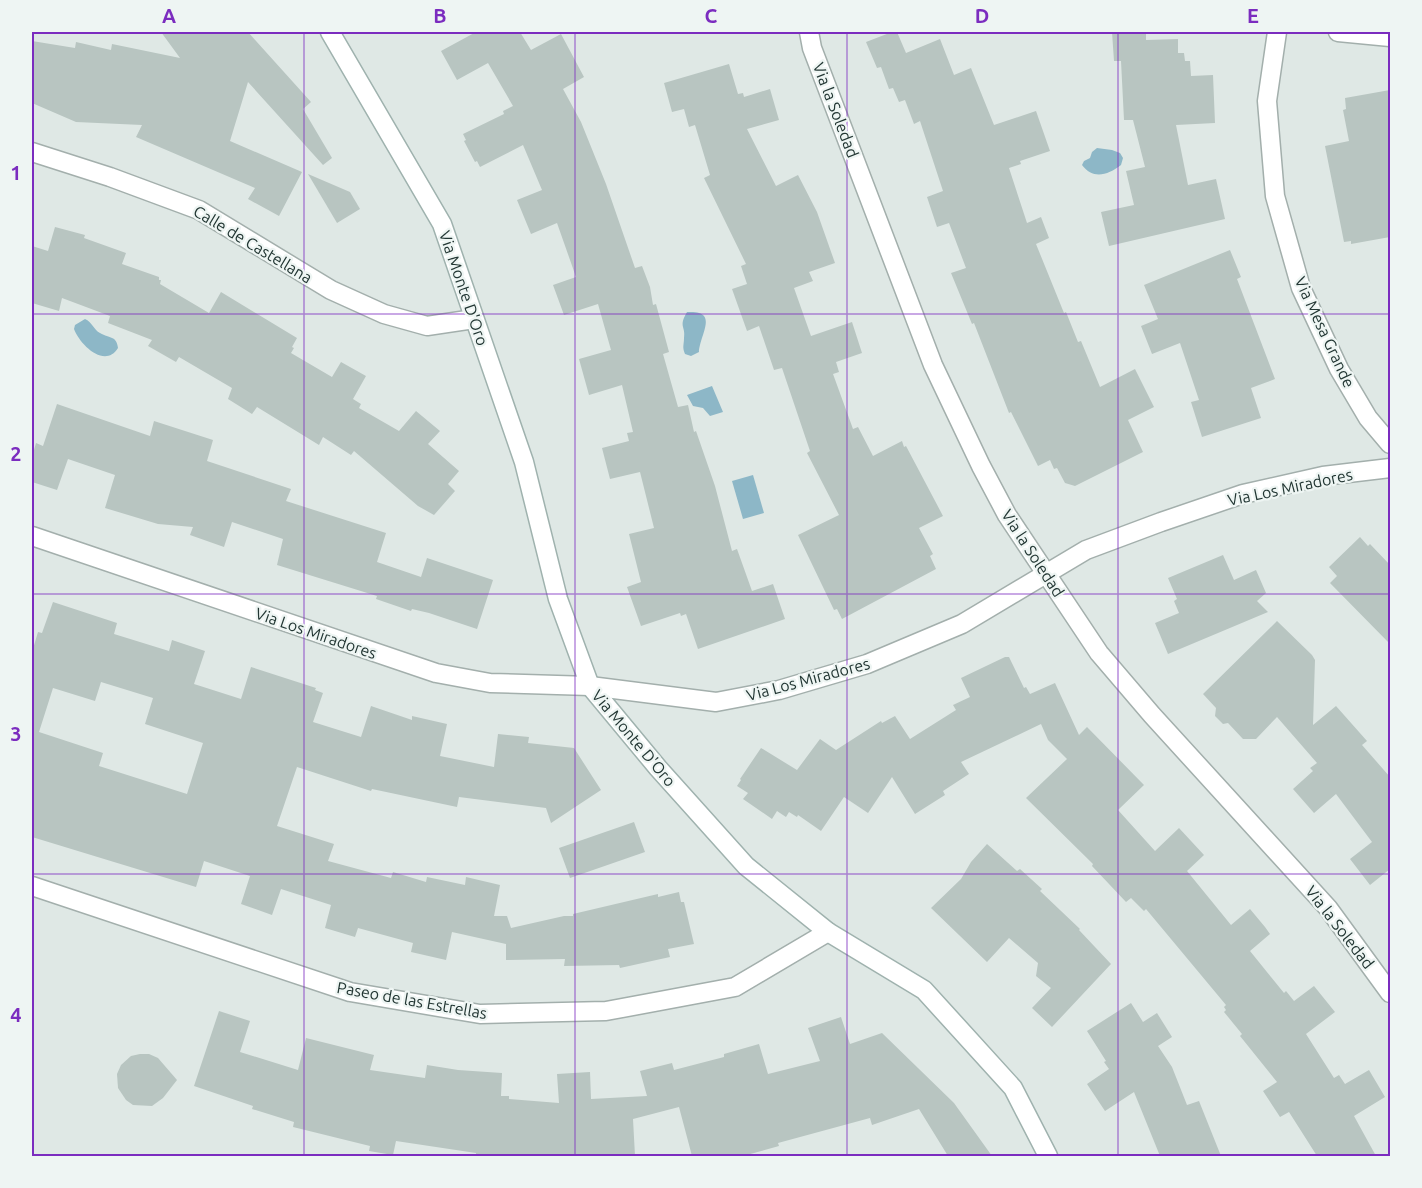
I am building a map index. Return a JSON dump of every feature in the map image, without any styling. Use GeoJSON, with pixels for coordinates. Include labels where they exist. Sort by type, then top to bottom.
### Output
{"type":"FeatureCollection","features":[{"type":"Feature","properties":{"kind":"street","name":"Via Monte D'Oro"},"geometry":{"type":"LineString","coordinates":[[330,32],[442,224],[524,462],[558,599],[590,686],[658,768],[746,866],[828,932],[924,990],[1013,1088],[1048,1156]]}},
{"type":"Feature","properties":{"kind":"street","name":"Via la Soledad"},"geometry":{"type":"LineString","coordinates":[[809,32],[812,48],[933,365],[1007,515],[1099,653],[1152,715],[1328,908],[1390,993]]}},
{"type":"Feature","properties":{"kind":"street","name":"Via Mesa Grande"},"geometry":{"type":"LineString","coordinates":[[1277,32],[1267,101],[1275,196],[1301,288],[1339,369],[1368,418],[1390,444]]}},
{"type":"Feature","properties":{"kind":"street"},"geometry":{"type":"LineString","coordinates":[[1338,32],[1390,37]]}},
{"type":"Feature","properties":{"kind":"street","name":"Calle de Castellana"},"geometry":{"type":"LineString","coordinates":[[32,152],[110,177],[199,210],[331,290],[384,314],[427,326],[474,319]]}},
{"type":"Feature","properties":{"kind":"street","name":"Via Los Miradores"},"geometry":{"type":"LineString","coordinates":[[32,536],[436,673],[490,683],[590,686],[716,702],[779,690],[867,664],[962,624],[1086,550],[1161,522],[1243,494],[1323,476],[1390,468]]}},
{"type":"Feature","properties":{"kind":"street","name":"Paseo de las Estrellas"},"geometry":{"type":"LineString","coordinates":[[32,886],[350,992],[480,1014],[606,1011],[735,987],[828,932]]}},
{"type":"Feature","properties":{"kind":"water"},"geometry":{"type":"Polygon","coordinates":[[[1097,148],[1120,153],[1123,158],[1121,165],[1101,174],[1086,170],[1082,165],[1084,161],[1090,158],[1092,152],[1097,148]]]}},
{"type":"Feature","properties":{"kind":"water"},"geometry":{"type":"Polygon","coordinates":[[[687,312],[697,312],[706,319],[699,352],[691,356],[685,354],[683,348],[683,324],[687,312]]]}},
{"type":"Feature","properties":{"kind":"water"},"geometry":{"type":"Polygon","coordinates":[[[85,319],[98,332],[116,341],[118,348],[113,354],[100,355],[87,348],[82,342],[74,329],[75,325],[85,319]]]}},
{"type":"Feature","properties":{"kind":"water"},"geometry":{"type":"Polygon","coordinates":[[[712,386],[723,412],[710,416],[703,408],[693,406],[687,395],[712,386]]]}},
{"type":"Feature","properties":{"kind":"water"},"geometry":{"type":"Polygon","coordinates":[[[753,475],[764,513],[743,519],[732,481],[753,475]]]}},
{"type":"Feature","properties":{"kind":"building"},"geometry":{"type":"Polygon","coordinates":[[[161,32],[248,32],[311,102],[303,109],[332,158],[323,165],[248,82],[230,141],[302,172],[279,216],[248,199],[255,188],[136,137],[142,125],[76,122],[32,103],[32,41],[75,48],[76,42],[111,50],[112,44],[180,58],[161,32]]]}},
{"type":"Feature","properties":{"kind":"building"},"geometry":{"type":"Polygon","coordinates":[[[476,32],[520,32],[531,50],[561,34],[584,77],[563,89],[581,122],[606,184],[635,268],[642,266],[650,287],[653,305],[656,304],[669,352],[663,354],[678,407],[688,405],[694,432],[696,431],[715,486],[732,551],[737,549],[752,591],[773,584],[785,619],[698,649],[686,614],[681,616],[680,613],[641,626],[627,587],[641,582],[629,534],[654,528],[640,472],[610,479],[602,448],[629,441],[627,433],[633,432],[622,385],[589,395],[579,359],[611,350],[598,304],[564,315],[553,285],[576,277],[557,223],[531,234],[517,200],[542,190],[523,145],[480,167],[464,141],[466,140],[463,134],[504,114],[503,111],[513,106],[488,63],[457,80],[441,51],[476,32]]]}},
{"type":"Feature","properties":{"kind":"building"},"geometry":{"type":"Polygon","coordinates":[[[897,32],[906,53],[940,39],[954,75],[971,68],[994,125],[1036,111],[1050,151],[1020,161],[1021,164],[1009,168],[1027,223],[1041,217],[1049,238],[1036,244],[1064,313],[1066,312],[1078,342],[1081,341],[1100,387],[1135,369],[1154,407],[1128,420],[1143,452],[1075,486],[1065,483],[1050,460],[1038,466],[1011,412],[1009,413],[974,323],[972,324],[951,273],[966,268],[949,223],[937,227],[927,197],[943,191],[920,121],[914,124],[905,100],[899,102],[893,88],[889,89],[881,67],[877,68],[866,42],[897,32]]]}},
{"type":"Feature","properties":{"kind":"building"},"geometry":{"type":"Polygon","coordinates":[[[1112,32],[1146,32],[1146,40],[1178,39],[1178,53],[1184,53],[1185,61],[1190,61],[1191,76],[1213,75],[1215,123],[1176,125],[1188,185],[1216,179],[1225,219],[1109,246],[1101,212],[1134,205],[1126,171],[1145,167],[1133,120],[1124,120],[1121,61],[1114,61],[1112,32]]]}},
{"type":"Feature","properties":{"kind":"building"},"geometry":{"type":"Polygon","coordinates":[[[729,64],[738,94],[743,93],[744,97],[770,89],[779,120],[747,129],[776,186],[798,175],[817,212],[835,263],[809,272],[813,281],[794,288],[811,336],[852,322],[862,353],[836,362],[839,372],[833,374],[853,429],[858,427],[873,456],[902,441],[943,516],[919,528],[933,554],[930,556],[936,569],[842,619],[837,609],[834,610],[798,535],[839,515],[807,453],[810,451],[782,368],[774,370],[759,326],[747,331],[732,289],[747,284],[741,266],[746,264],[704,178],[710,175],[695,125],[689,127],[684,109],[672,112],[664,83],[729,64]]]}},
{"type":"Feature","properties":{"kind":"building"},"geometry":{"type":"Polygon","coordinates":[[[1390,90],[1390,237],[1351,244],[1351,241],[1344,242],[1325,146],[1349,141],[1343,110],[1346,109],[1345,98],[1390,90]]]}},
{"type":"Feature","properties":{"kind":"building"},"geometry":{"type":"Polygon","coordinates":[[[308,174],[350,192],[360,209],[337,223],[308,174]]]}},
{"type":"Feature","properties":{"kind":"building"},"geometry":{"type":"Polygon","coordinates":[[[55,227],[85,235],[84,238],[126,253],[122,264],[159,277],[160,284],[209,313],[221,292],[297,338],[291,353],[332,377],[341,362],[366,376],[353,399],[361,404],[359,408],[399,431],[416,411],[440,431],[428,444],[459,471],[448,484],[455,491],[434,515],[418,506],[354,451],[351,455],[323,437],[319,445],[257,407],[252,414],[228,399],[232,388],[179,357],[176,362],[148,346],[152,340],[108,323],[110,316],[62,298],[59,311],[32,303],[32,246],[48,251],[55,227]]]}},
{"type":"Feature","properties":{"kind":"building"},"geometry":{"type":"Polygon","coordinates":[[[1230,250],[1241,277],[1237,279],[1275,379],[1251,388],[1261,418],[1202,437],[1191,402],[1199,400],[1180,343],[1152,354],[1141,326],[1158,319],[1144,285],[1230,250]]]}},
{"type":"Feature","properties":{"kind":"building"},"geometry":{"type":"Polygon","coordinates":[[[57,404],[150,436],[154,421],[213,440],[207,461],[291,489],[286,501],[386,533],[377,562],[421,577],[427,558],[493,580],[477,629],[429,613],[412,609],[411,611],[376,599],[377,596],[277,565],[283,539],[232,522],[224,547],[190,535],[193,527],[158,524],[105,508],[115,475],[68,459],[57,490],[32,482],[32,457],[36,443],[43,446],[57,404]]]}},
{"type":"Feature","properties":{"kind":"building"},"geometry":{"type":"Polygon","coordinates":[[[1360,537],[1390,565],[1390,644],[1330,583],[1337,576],[1329,567],[1360,537]]]}},
{"type":"Feature","properties":{"kind":"building"},"geometry":{"type":"Polygon","coordinates":[[[1223,555],[1234,580],[1256,570],[1266,593],[1257,601],[1268,612],[1168,654],[1155,623],[1179,613],[1174,601],[1177,599],[1168,578],[1223,555]]]}},
{"type":"Feature","properties":{"kind":"building"},"geometry":{"type":"Polygon","coordinates":[[[53,602],[117,623],[114,634],[169,651],[172,640],[205,651],[194,684],[241,699],[251,667],[316,688],[315,690],[323,693],[313,722],[361,737],[371,706],[412,720],[412,716],[447,724],[440,756],[494,767],[498,734],[529,737],[528,743],[574,748],[601,790],[551,823],[546,808],[459,797],[457,807],[372,789],[371,791],[297,767],[277,826],[334,844],[328,861],[391,878],[393,872],[426,882],[427,877],[465,885],[466,877],[500,885],[494,916],[507,916],[511,928],[573,916],[573,914],[658,894],[658,897],[679,892],[681,902],[684,902],[694,944],[668,949],[670,957],[620,968],[619,965],[564,966],[565,959],[506,960],[506,944],[452,932],[446,960],[411,952],[413,943],[358,928],[355,937],[325,928],[331,905],[281,889],[272,915],[241,904],[250,876],[204,861],[196,887],[32,837],[32,652],[38,632],[42,633],[53,602]],[[101,682],[95,701],[53,688],[39,732],[103,753],[99,766],[187,794],[203,743],[145,724],[153,698],[101,682]]]}},
{"type":"Feature","properties":{"kind":"building"},"geometry":{"type":"Polygon","coordinates":[[[1277,621],[1315,660],[1313,725],[1336,706],[1367,741],[1362,745],[1390,777],[1390,869],[1370,885],[1350,859],[1372,842],[1336,794],[1314,813],[1293,789],[1313,771],[1310,768],[1317,763],[1277,717],[1256,739],[1243,739],[1228,723],[1223,724],[1215,716],[1216,708],[1203,694],[1277,621]]]}},
{"type":"Feature","properties":{"kind":"building"},"geometry":{"type":"Polygon","coordinates":[[[1009,657],[1024,688],[1026,687],[1030,694],[1055,683],[1079,735],[1087,727],[1144,785],[1118,810],[1155,851],[1179,828],[1204,855],[1187,871],[1231,925],[1250,909],[1265,927],[1270,934],[1250,951],[1284,993],[1286,991],[1294,1001],[1314,986],[1335,1012],[1306,1034],[1334,1078],[1339,1075],[1345,1084],[1369,1070],[1385,1097],[1354,1116],[1376,1156],[1317,1156],[1289,1112],[1280,1117],[1263,1091],[1277,1082],[1224,1012],[1226,1005],[1146,909],[1144,911],[1131,898],[1126,902],[1092,866],[1093,864],[1026,798],[1067,759],[1048,740],[1041,724],[961,762],[969,774],[943,791],[945,795],[915,814],[892,777],[868,813],[844,797],[821,831],[798,815],[797,817],[789,812],[786,817],[777,811],[772,819],[743,799],[748,793],[737,786],[761,748],[797,770],[820,739],[836,750],[881,721],[882,723],[895,716],[910,739],[956,710],[953,705],[970,697],[961,678],[1009,657]]]}},
{"type":"Feature","properties":{"kind":"building"},"geometry":{"type":"Polygon","coordinates":[[[634,822],[645,852],[570,878],[559,848],[634,822]]]}},
{"type":"Feature","properties":{"kind":"building"},"geometry":{"type":"Polygon","coordinates":[[[987,844],[1017,871],[1020,869],[1042,889],[1040,891],[1080,929],[1111,964],[1052,1027],[1032,1008],[1051,988],[1036,976],[1038,963],[1009,938],[987,962],[931,908],[961,879],[971,862],[987,844]]]}},
{"type":"Feature","properties":{"kind":"building"},"geometry":{"type":"Polygon","coordinates":[[[1131,1003],[1143,1022],[1157,1013],[1172,1037],[1158,1046],[1172,1067],[1187,1105],[1199,1101],[1221,1156],[1160,1156],[1134,1092],[1105,1111],[1087,1084],[1109,1069],[1087,1031],[1131,1003]]]}},
{"type":"Feature","properties":{"kind":"building"},"geometry":{"type":"Polygon","coordinates":[[[219,1011],[250,1021],[240,1052],[298,1070],[306,1038],[374,1055],[370,1070],[425,1078],[427,1065],[502,1073],[501,1096],[509,1096],[509,1099],[559,1103],[557,1074],[590,1072],[591,1099],[647,1096],[640,1071],[672,1063],[674,1070],[724,1057],[724,1054],[759,1044],[768,1074],[820,1061],[808,1028],[841,1017],[850,1044],[882,1033],[954,1103],[992,1156],[948,1156],[919,1109],[872,1125],[870,1118],[778,1143],[779,1146],[743,1156],[692,1156],[679,1107],[633,1119],[635,1156],[476,1156],[476,1153],[396,1141],[393,1155],[369,1151],[370,1146],[293,1127],[294,1122],[252,1109],[253,1106],[194,1086],[219,1011]]]}},
{"type":"Feature","properties":{"kind":"building"},"geometry":{"type":"Polygon","coordinates":[[[149,1054],[158,1058],[177,1080],[163,1098],[152,1106],[133,1105],[126,1100],[118,1088],[117,1074],[121,1065],[131,1056],[149,1054]]]}}]}
